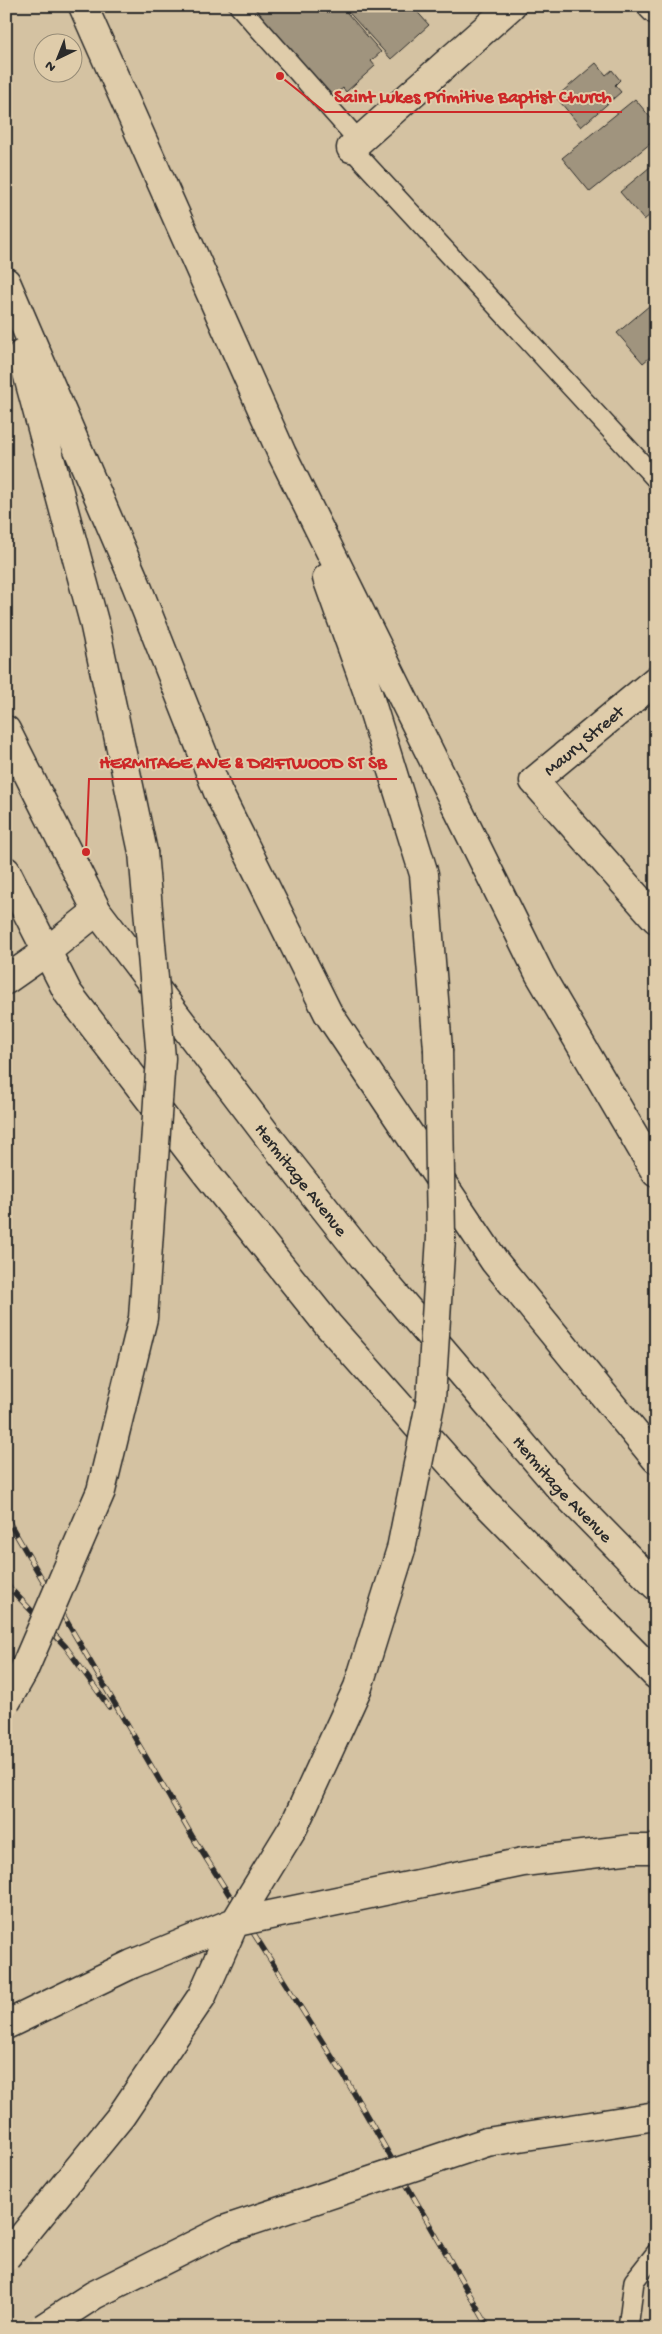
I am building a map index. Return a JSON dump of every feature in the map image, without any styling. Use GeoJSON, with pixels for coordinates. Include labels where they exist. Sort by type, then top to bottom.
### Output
{"type":"FeatureCollection","features":[{"type":"Feature","properties":{"kind":"main road"},"geometry":{"type":"LineString","coordinates":[[83,6],[282,454],[540,975],[656,1173]]}},
{"type":"Feature","properties":{"kind":"main road"},"geometry":{"type":"LineString","coordinates":[[355,145],[512,6]]}},
{"type":"Feature","properties":{"kind":"main road"},"geometry":{"type":"LineString","coordinates":[[652,6],[656,10]]}},
{"type":"Feature","properties":{"kind":"main road"},"geometry":{"type":"LineString","coordinates":[[6,282],[136,584],[218,792],[328,1013],[495,1262],[656,1459]]}},
{"type":"Feature","properties":{"kind":"main road"},"geometry":{"type":"LineString","coordinates":[[6,295],[94,622],[143,852],[160,1058],[143,1318],[101,1491],[23,1672],[6,1702]]}},
{"type":"Feature","properties":{"kind":"main road"},"geometry":{"type":"LineString","coordinates":[[6,2257],[121,2116],[202,1996],[234,1924],[294,1826],[358,1687],[401,1549],[431,1399],[441,1237],[438,1049],[424,874],[367,690],[282,454]]}},
{"type":"Feature","properties":{"kind":"main road","name":"Maury Street"},"geometry":{"type":"LineString","coordinates":[[656,680],[534,781],[656,919]]}},
{"type":"Feature","properties":{"kind":"main road","name":"Hermitage Avenue"},"geometry":{"type":"LineString","coordinates":[[6,730],[97,911],[270,1139],[364,1258],[559,1487],[656,1586]]}},
{"type":"Feature","properties":{"kind":"main road"},"geometry":{"type":"LineString","coordinates":[[6,871],[68,993],[207,1174],[328,1324],[483,1500],[656,1675]]}},
{"type":"Feature","properties":{"kind":"main road"},"geometry":{"type":"LineString","coordinates":[[6,980],[46,952],[97,911]]}},
{"type":"Feature","properties":{"kind":"main road"},"geometry":{"type":"LineString","coordinates":[[6,2025],[132,1964],[232,1923],[523,1862],[632,1849],[656,1849]]}},
{"type":"Feature","properties":{"kind":"main road"},"geometry":{"type":"LineString","coordinates":[[43,2328],[94,2295],[224,2230],[486,2142],[656,2116]]}},
{"type":"Feature","properties":{"kind":"lane"},"geometry":{"type":"LineString","coordinates":[[239,6],[355,145],[656,479]]}},
{"type":"Feature","properties":{"kind":"lane"},"geometry":{"type":"LineString","coordinates":[[628,2328],[634,2281],[656,2253]]}},
{"type":"Feature","properties":{"kind":"building"},"geometry":{"type":"Polygon","coordinates":[[[252,6],[341,6],[381,52],[371,61],[375,66],[346,92],[343,88],[332,97],[252,6]]]}},
{"type":"Feature","properties":{"kind":"building"},"geometry":{"type":"Polygon","coordinates":[[[343,6],[412,6],[429,25],[391,59],[343,6]]]}},
{"type":"Feature","properties":{"kind":"building"},"geometry":{"type":"Polygon","coordinates":[[[596,63],[606,75],[612,70],[620,80],[615,85],[621,92],[581,127],[556,97],[596,63]]]}},
{"type":"Feature","properties":{"kind":"building"},"geometry":{"type":"Polygon","coordinates":[[[635,99],[656,124],[656,139],[590,192],[562,158],[635,99]]]}},
{"type":"Feature","properties":{"kind":"building"},"geometry":{"type":"Polygon","coordinates":[[[656,162],[656,210],[644,220],[620,192],[656,162]]]}},
{"type":"Feature","properties":{"kind":"building"},"geometry":{"type":"Polygon","coordinates":[[[656,300],[656,352],[643,363],[617,333],[656,300]]]}},
{"type":"Feature","properties":{"kind":"railway"},"geometry":{"type":"LineString","coordinates":[[6,1517],[192,1836],[344,2076],[489,2328]]}},
{"type":"Feature","properties":{"kind":"railway"},"geometry":{"type":"LineString","coordinates":[[6,1584],[66,1647],[109,1707]]}},
{"type":"Feature","properties":{"kind":"place","name":"Saint Lukes Primitive Baptist Church"},"geometry":{"type":"Point","coordinates":[280,76]}},
{"type":"Feature","properties":{"kind":"place","name":"HERMITAGE AVE & DRIFTWOOD ST SB"},"geometry":{"type":"Point","coordinates":[86,852]}}]}
